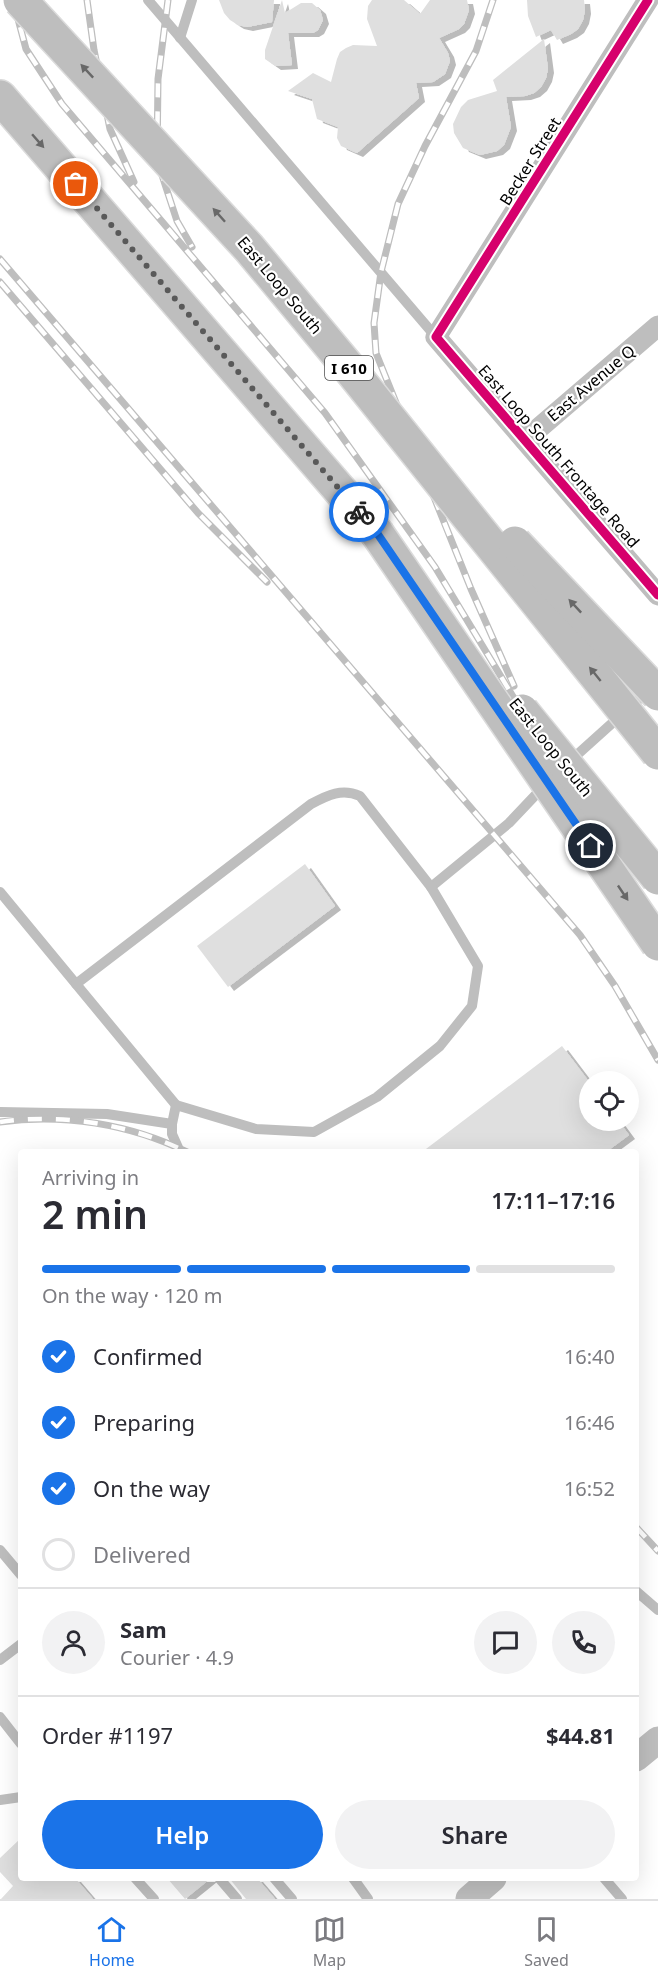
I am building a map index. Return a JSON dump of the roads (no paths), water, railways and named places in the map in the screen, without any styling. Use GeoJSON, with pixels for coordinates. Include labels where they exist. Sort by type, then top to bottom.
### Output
{"type":"FeatureCollection","features":[{"type":"Feature","properties":{"kind":"highway","name":"East Loop South"},"geometry":{"type":"LineString","coordinates":[[20,0],[249,248],[349,368],[658,753]]}},
{"type":"Feature","properties":{"kind":"highway","name":"East Loop South"},"geometry":{"type":"LineString","coordinates":[[0,97],[377,533],[658,878]]}},
{"type":"Feature","properties":{"kind":"highway"},"geometry":{"type":"LineString","coordinates":[[349,368],[658,694]]}},
{"type":"Feature","properties":{"kind":"highway"},"geometry":{"type":"LineString","coordinates":[[377,533],[658,944]]}},
{"type":"Feature","properties":{"kind":"street","name":"Becker Street"},"geometry":{"type":"LineString","coordinates":[[436,337],[648,0]]}},
{"type":"Feature","properties":{"kind":"street","name":"East Avenue Q"},"geometry":{"type":"LineString","coordinates":[[525,440],[658,326]]}},
{"type":"Feature","properties":{"kind":"street","name":"East Loop South Frontage Road"},"geometry":{"type":"LineString","coordinates":[[436,337],[658,595]]}},
{"type":"Feature","properties":{"kind":"street"},"geometry":{"type":"LineString","coordinates":[[639,1756],[658,1740]]}},
{"type":"Feature","properties":{"kind":"street"},"geometry":{"type":"LineString","coordinates":[[469,1899],[490,1881]]}},
{"type":"Feature","properties":{"kind":"lane","name":"East Loop South Frontage Road"},"geometry":{"type":"LineString","coordinates":[[148,0],[436,337]]}},
{"type":"Feature","properties":{"kind":"lane"},"geometry":{"type":"LineString","coordinates":[[180,38],[192,0]]}},
{"type":"Feature","properties":{"kind":"lane"},"geometry":{"type":"LineString","coordinates":[[431,887],[509,823],[556,774],[658,682]]}},
{"type":"Feature","properties":{"kind":"lane"},"geometry":{"type":"LineString","coordinates":[[0,892],[76,984],[176,1105],[256,1129],[314,1132],[377,1097],[440,1046],[472,1006],[478,966],[431,887],[360,796],[350,792],[330,794],[310,804],[76,984]]}},
{"type":"Feature","properties":{"kind":"lane"},"geometry":{"type":"LineString","coordinates":[[176,1105],[172,1134],[179,1149]]}},
{"type":"Feature","properties":{"kind":"lane"},"geometry":{"type":"LineString","coordinates":[[0,1112],[107,1114],[172,1124]]}},
{"type":"Feature","properties":{"kind":"lane"},"geometry":{"type":"LineString","coordinates":[[0,1550],[18,1571]]}},
{"type":"Feature","properties":{"kind":"lane"},"geometry":{"type":"LineString","coordinates":[[639,1594],[658,1610]]}},
{"type":"Feature","properties":{"kind":"lane"},"geometry":{"type":"LineString","coordinates":[[0,1660],[18,1646]]}},
{"type":"Feature","properties":{"kind":"lane"},"geometry":{"type":"LineString","coordinates":[[0,1717],[18,1739]]}},
{"type":"Feature","properties":{"kind":"lane"},"geometry":{"type":"LineString","coordinates":[[0,1800],[18,1797]]}},
{"type":"Feature","properties":{"kind":"lane"},"geometry":{"type":"LineString","coordinates":[[138,1881],[154,1899]]}},
{"type":"Feature","properties":{"kind":"lane"},"geometry":{"type":"LineString","coordinates":[[222,1881],[237,1899]]}},
{"type":"Feature","properties":{"kind":"lane"},"geometry":{"type":"LineString","coordinates":[[277,1881],[292,1899]]}},
{"type":"Feature","properties":{"kind":"lane"},"geometry":{"type":"LineString","coordinates":[[355,1881],[368,1899]]}},
{"type":"Feature","properties":{"kind":"lane"},"geometry":{"type":"LineString","coordinates":[[607,1881],[622,1899]]}},
{"type":"Feature","properties":{"kind":"railway"},"geometry":{"type":"LineString","coordinates":[[13,0],[26,49],[62,104],[325,413],[435,567],[538,738],[618,859],[645,912],[658,950]]}},
{"type":"Feature","properties":{"kind":"railway"},"geometry":{"type":"LineString","coordinates":[[87,0],[94,50],[110,129],[134,182]]}},
{"type":"Feature","properties":{"kind":"railway"},"geometry":{"type":"LineString","coordinates":[[168,0],[158,79],[157,160],[177,221],[192,247]]}},
{"type":"Feature","properties":{"kind":"railway"},"geometry":{"type":"LineString","coordinates":[[493,0],[476,51],[425,146],[398,204],[381,272],[374,323],[376,353],[471,589],[514,686]]}},
{"type":"Feature","properties":{"kind":"railway"},"geometry":{"type":"LineString","coordinates":[[0,259],[580,935],[615,986],[658,1060]]}},
{"type":"Feature","properties":{"kind":"railway"},"geometry":{"type":"LineString","coordinates":[[0,282],[198,513],[267,582]]}},
{"type":"Feature","properties":{"kind":"railway"},"geometry":{"type":"LineString","coordinates":[[0,1122],[47,1119],[95,1123],[142,1134],[180,1149]]}},
{"type":"Feature","properties":{"kind":"railway"},"geometry":{"type":"LineString","coordinates":[[639,1530],[658,1551]]}}]}
